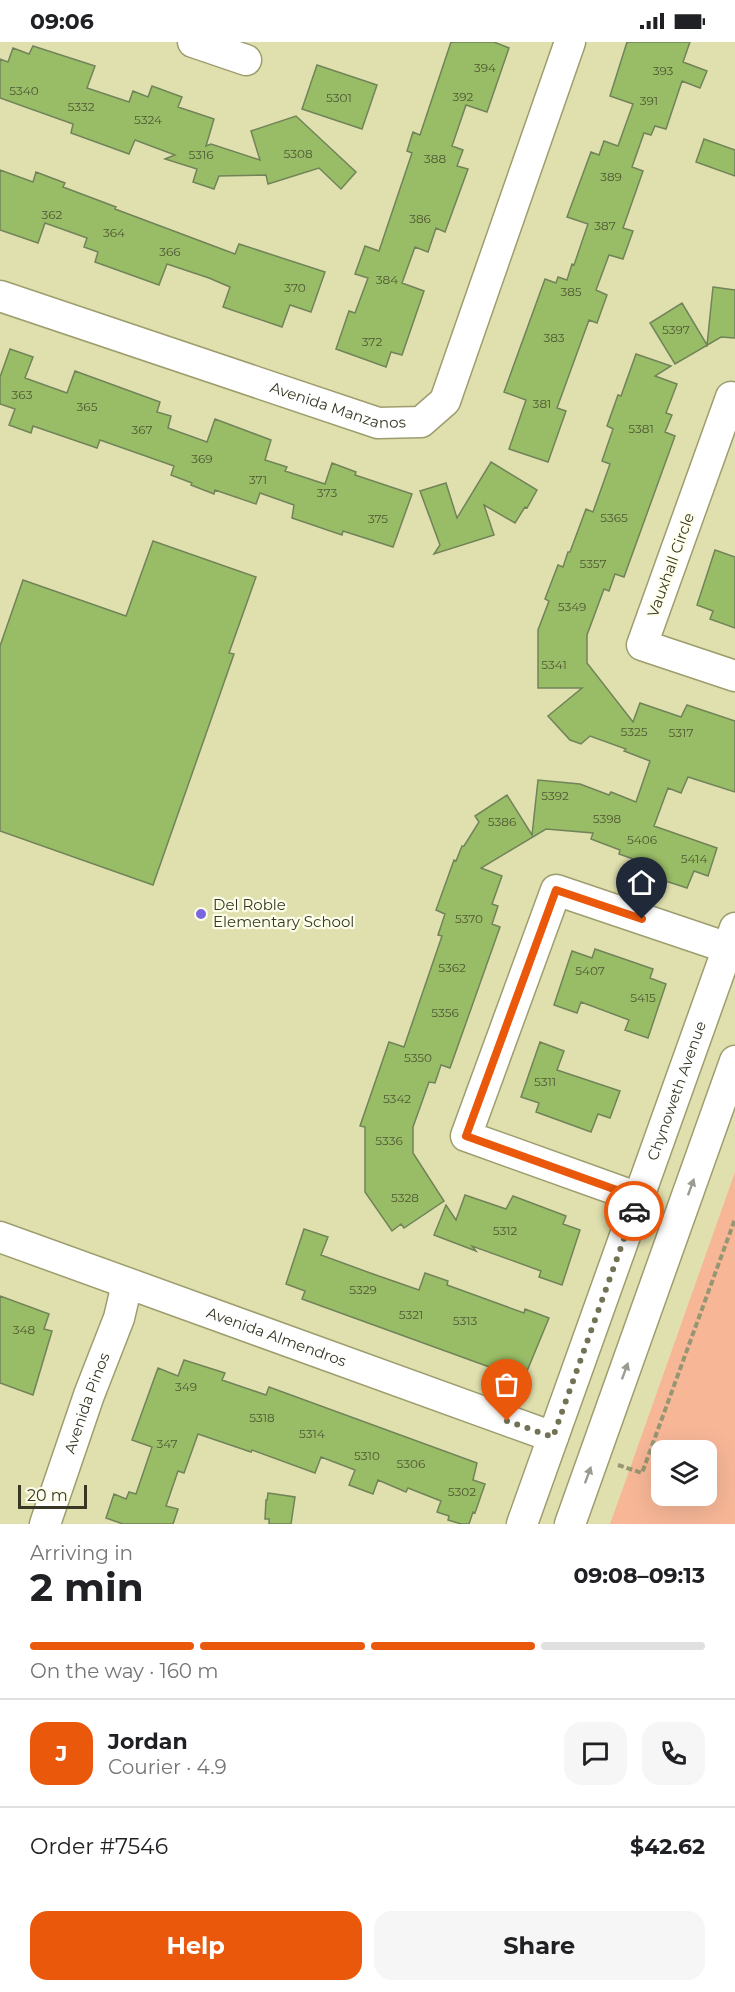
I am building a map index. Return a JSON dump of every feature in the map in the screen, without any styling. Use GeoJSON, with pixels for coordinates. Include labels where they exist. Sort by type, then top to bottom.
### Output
{"type":"FeatureCollection","features":[{"type":"Feature","properties":{"kind":"street"},"geometry":{"type":"LineString","coordinates":[[193,42],[246,60]]}},
{"type":"Feature","properties":{"kind":"street","name":"Avenida Manzanos"},"geometry":{"type":"LineString","coordinates":[[0,296],[378,423],[421,422],[445,401],[570,42]]}},
{"type":"Feature","properties":{"kind":"street","name":"Vauxhall Circle"},"geometry":{"type":"LineString","coordinates":[[735,398],[730,397],[642,645],[735,676]]}},
{"type":"Feature","properties":{"kind":"street"},"geometry":{"type":"LineString","coordinates":[[639,1198],[466,1136],[556,890],[732,938]]}},
{"type":"Feature","properties":{"kind":"street","name":"Chynoweth Avenue"},"geometry":{"type":"LineString","coordinates":[[522,1524],[732,938]]}},
{"type":"Feature","properties":{"kind":"street"},"geometry":{"type":"LineString","coordinates":[[570,1524],[735,1061]]}},
{"type":"Feature","properties":{"kind":"street","name":"Avenida Almendros"},"geometry":{"type":"LineString","coordinates":[[0,1237],[553,1437]]}},
{"type":"Feature","properties":{"kind":"street","name":"Avenida Pinos"},"geometry":{"type":"LineString","coordinates":[[45,1524],[88,1395],[118,1318],[127,1284]]}},
{"type":"Feature","properties":{"kind":"path"},"geometry":{"type":"LineString","coordinates":[[595,1456],[642,1473],[735,1219]]}},
{"type":"Feature","properties":{"kind":"shaded area"},"geometry":{"type":"Polygon","coordinates":[[[735,1172],[735,1524],[610,1524],[735,1172]]]}},
{"type":"Feature","properties":{"kind":"building"},"geometry":{"type":"Polygon","coordinates":[[[451,42],[494,42],[509,48],[487,112],[466,105],[452,146],[463,150],[457,166],[468,169],[445,232],[436,228],[428,252],[415,247],[402,283],[424,291],[402,355],[391,352],[386,367],[336,349],[349,311],[355,313],[368,278],[355,274],[365,246],[379,251],[412,153],[407,151],[413,132],[420,135],[451,42]]]}},
{"type":"Feature","properties":{"kind":"building"},"geometry":{"type":"Polygon","coordinates":[[[627,42],[690,42],[683,62],[707,71],[700,88],[682,81],[666,129],[655,126],[651,135],[644,133],[632,167],[643,171],[623,228],[633,231],[623,259],[609,255],[596,290],[607,295],[597,323],[589,320],[557,408],[566,411],[548,462],[509,449],[526,400],[504,392],[545,279],[556,283],[558,277],[567,280],[572,264],[574,265],[588,224],[567,217],[591,152],[599,155],[604,141],[618,146],[633,104],[610,96],[627,42]]]}},
{"type":"Feature","properties":{"kind":"building"},"geometry":{"type":"Polygon","coordinates":[[[33,46],[95,66],[87,88],[129,102],[133,91],[148,97],[152,86],[182,97],[178,107],[214,119],[206,146],[211,144],[260,160],[251,131],[296,116],[356,172],[341,189],[319,168],[268,184],[266,175],[219,176],[214,189],[193,182],[197,169],[165,159],[175,155],[135,140],[129,154],[71,133],[73,124],[0,98],[0,59],[8,62],[13,48],[29,54],[33,46]]]}},
{"type":"Feature","properties":{"kind":"building"},"geometry":{"type":"Polygon","coordinates":[[[317,65],[377,85],[362,129],[302,109],[317,65]]]}},
{"type":"Feature","properties":{"kind":"building"},"geometry":{"type":"Polygon","coordinates":[[[704,139],[735,150],[735,176],[696,162],[704,139]]]}},
{"type":"Feature","properties":{"kind":"building"},"geometry":{"type":"Polygon","coordinates":[[[0,170],[33,182],[36,172],[65,183],[63,187],[116,207],[115,209],[235,254],[239,244],[325,272],[311,312],[290,305],[282,327],[223,307],[230,287],[209,278],[167,264],[159,285],[95,262],[98,252],[84,247],[87,238],[45,223],[38,243],[0,230],[0,170]]]}},
{"type":"Feature","properties":{"kind":"building"},"geometry":{"type":"Polygon","coordinates":[[[713,287],[735,290],[735,338],[721,337],[675,364],[650,323],[682,303],[707,345],[713,287]]]}},
{"type":"Feature","properties":{"kind":"building"},"geometry":{"type":"Polygon","coordinates":[[[10,349],[33,357],[25,378],[67,393],[75,371],[160,402],[157,412],[171,416],[168,428],[207,442],[215,419],[271,440],[265,460],[287,467],[285,471],[325,484],[332,463],[356,472],[355,475],[412,494],[393,547],[343,531],[342,535],[292,518],[294,505],[260,493],[256,504],[215,490],[214,494],[171,475],[174,466],[100,440],[97,448],[33,426],[31,433],[9,425],[15,409],[0,404],[0,377],[10,349]]]}},
{"type":"Feature","properties":{"kind":"building"},"geometry":{"type":"Polygon","coordinates":[[[636,354],[671,366],[655,376],[677,384],[666,413],[672,415],[665,432],[675,436],[624,577],[615,574],[609,591],[604,589],[587,635],[587,663],[633,722],[640,703],[681,717],[687,705],[735,721],[735,792],[688,777],[681,793],[668,788],[654,826],[717,848],[708,876],[694,871],[687,888],[632,870],[636,860],[619,854],[620,850],[591,839],[593,833],[546,829],[481,868],[502,876],[492,904],[498,906],[492,924],[500,927],[450,1068],[441,1065],[435,1083],[429,1082],[413,1127],[413,1153],[444,1201],[404,1228],[401,1224],[392,1231],[365,1192],[365,1127],[360,1126],[389,1042],[404,1047],[442,936],[438,935],[445,914],[436,910],[454,860],[456,861],[462,846],[479,822],[475,816],[507,795],[532,835],[538,780],[580,784],[609,795],[611,792],[636,802],[650,761],[624,751],[626,749],[590,736],[581,744],[570,740],[548,716],[582,688],[538,688],[538,630],[549,601],[545,599],[558,565],[563,567],[568,552],[570,552],[586,509],[593,512],[610,464],[602,461],[613,429],[607,426],[636,354]]]}},
{"type":"Feature","properties":{"kind":"building"},"geometry":{"type":"Polygon","coordinates":[[[491,462],[537,490],[527,508],[525,507],[515,523],[484,505],[494,535],[434,554],[440,545],[420,491],[446,483],[457,518],[491,462]]]}},
{"type":"Feature","properties":{"kind":"building"},"geometry":{"type":"Polygon","coordinates":[[[153,541],[256,577],[229,653],[234,654],[153,885],[0,831],[0,646],[23,580],[126,616],[153,541]]]}},
{"type":"Feature","properties":{"kind":"building"},"geometry":{"type":"Polygon","coordinates":[[[715,550],[735,557],[735,628],[710,619],[713,611],[697,605],[715,550]]]}},
{"type":"Feature","properties":{"kind":"building"},"geometry":{"type":"Polygon","coordinates":[[[595,949],[653,969],[650,978],[666,984],[648,1038],[625,1030],[629,1020],[581,1002],[577,1013],[554,1005],[572,951],[592,958],[595,949]]]}},
{"type":"Feature","properties":{"kind":"building"},"geometry":{"type":"Polygon","coordinates":[[[540,1042],[564,1051],[557,1070],[620,1091],[610,1118],[598,1114],[591,1132],[536,1112],[539,1103],[521,1097],[540,1042]]]}},
{"type":"Feature","properties":{"kind":"building"},"geometry":{"type":"Polygon","coordinates":[[[465,1195],[506,1209],[513,1196],[566,1216],[563,1224],[580,1230],[562,1285],[539,1277],[541,1271],[434,1235],[446,1205],[456,1220],[465,1195]]]}},
{"type":"Feature","properties":{"kind":"building"},"geometry":{"type":"Polygon","coordinates":[[[304,1229],[328,1237],[321,1255],[373,1274],[419,1290],[425,1273],[448,1281],[447,1285],[524,1313],[525,1309],[549,1318],[527,1371],[509,1365],[506,1373],[302,1299],[305,1291],[286,1284],[304,1229]]]}},
{"type":"Feature","properties":{"kind":"building"},"geometry":{"type":"Polygon","coordinates":[[[0,1296],[49,1314],[44,1329],[52,1331],[33,1395],[0,1383],[0,1296]]]}},
{"type":"Feature","properties":{"kind":"building"},"geometry":{"type":"Polygon","coordinates":[[[184,1360],[225,1373],[222,1380],[266,1395],[269,1387],[477,1463],[473,1480],[485,1484],[469,1524],[448,1520],[449,1516],[437,1512],[441,1501],[408,1488],[406,1492],[378,1480],[373,1494],[349,1485],[355,1470],[321,1457],[315,1473],[252,1450],[251,1452],[198,1434],[184,1473],[178,1471],[166,1506],[178,1509],[173,1524],[123,1524],[106,1518],[114,1494],[126,1499],[129,1492],[136,1494],[152,1447],[132,1440],[158,1368],[178,1376],[184,1360]]]}},
{"type":"Feature","properties":{"kind":"building"},"geometry":{"type":"Polygon","coordinates":[[[268,1493],[295,1497],[291,1524],[269,1524],[269,1519],[265,1519],[268,1493]]]}},
{"type":"Feature","properties":{"kind":"way so far"},"geometry":{"type":"LineString","coordinates":[[507,1421],[553,1437],[634,1211]]}},
{"type":"Feature","properties":{"kind":"place","name":"Del Roble Elementary School"},"geometry":{"type":"Point","coordinates":[201,914]}},
{"type":"Feature","properties":{"kind":"route"},"geometry":{"type":"LineString","coordinates":[[634,1211],[639,1198],[466,1136],[556,890],[642,919]]}}]}
